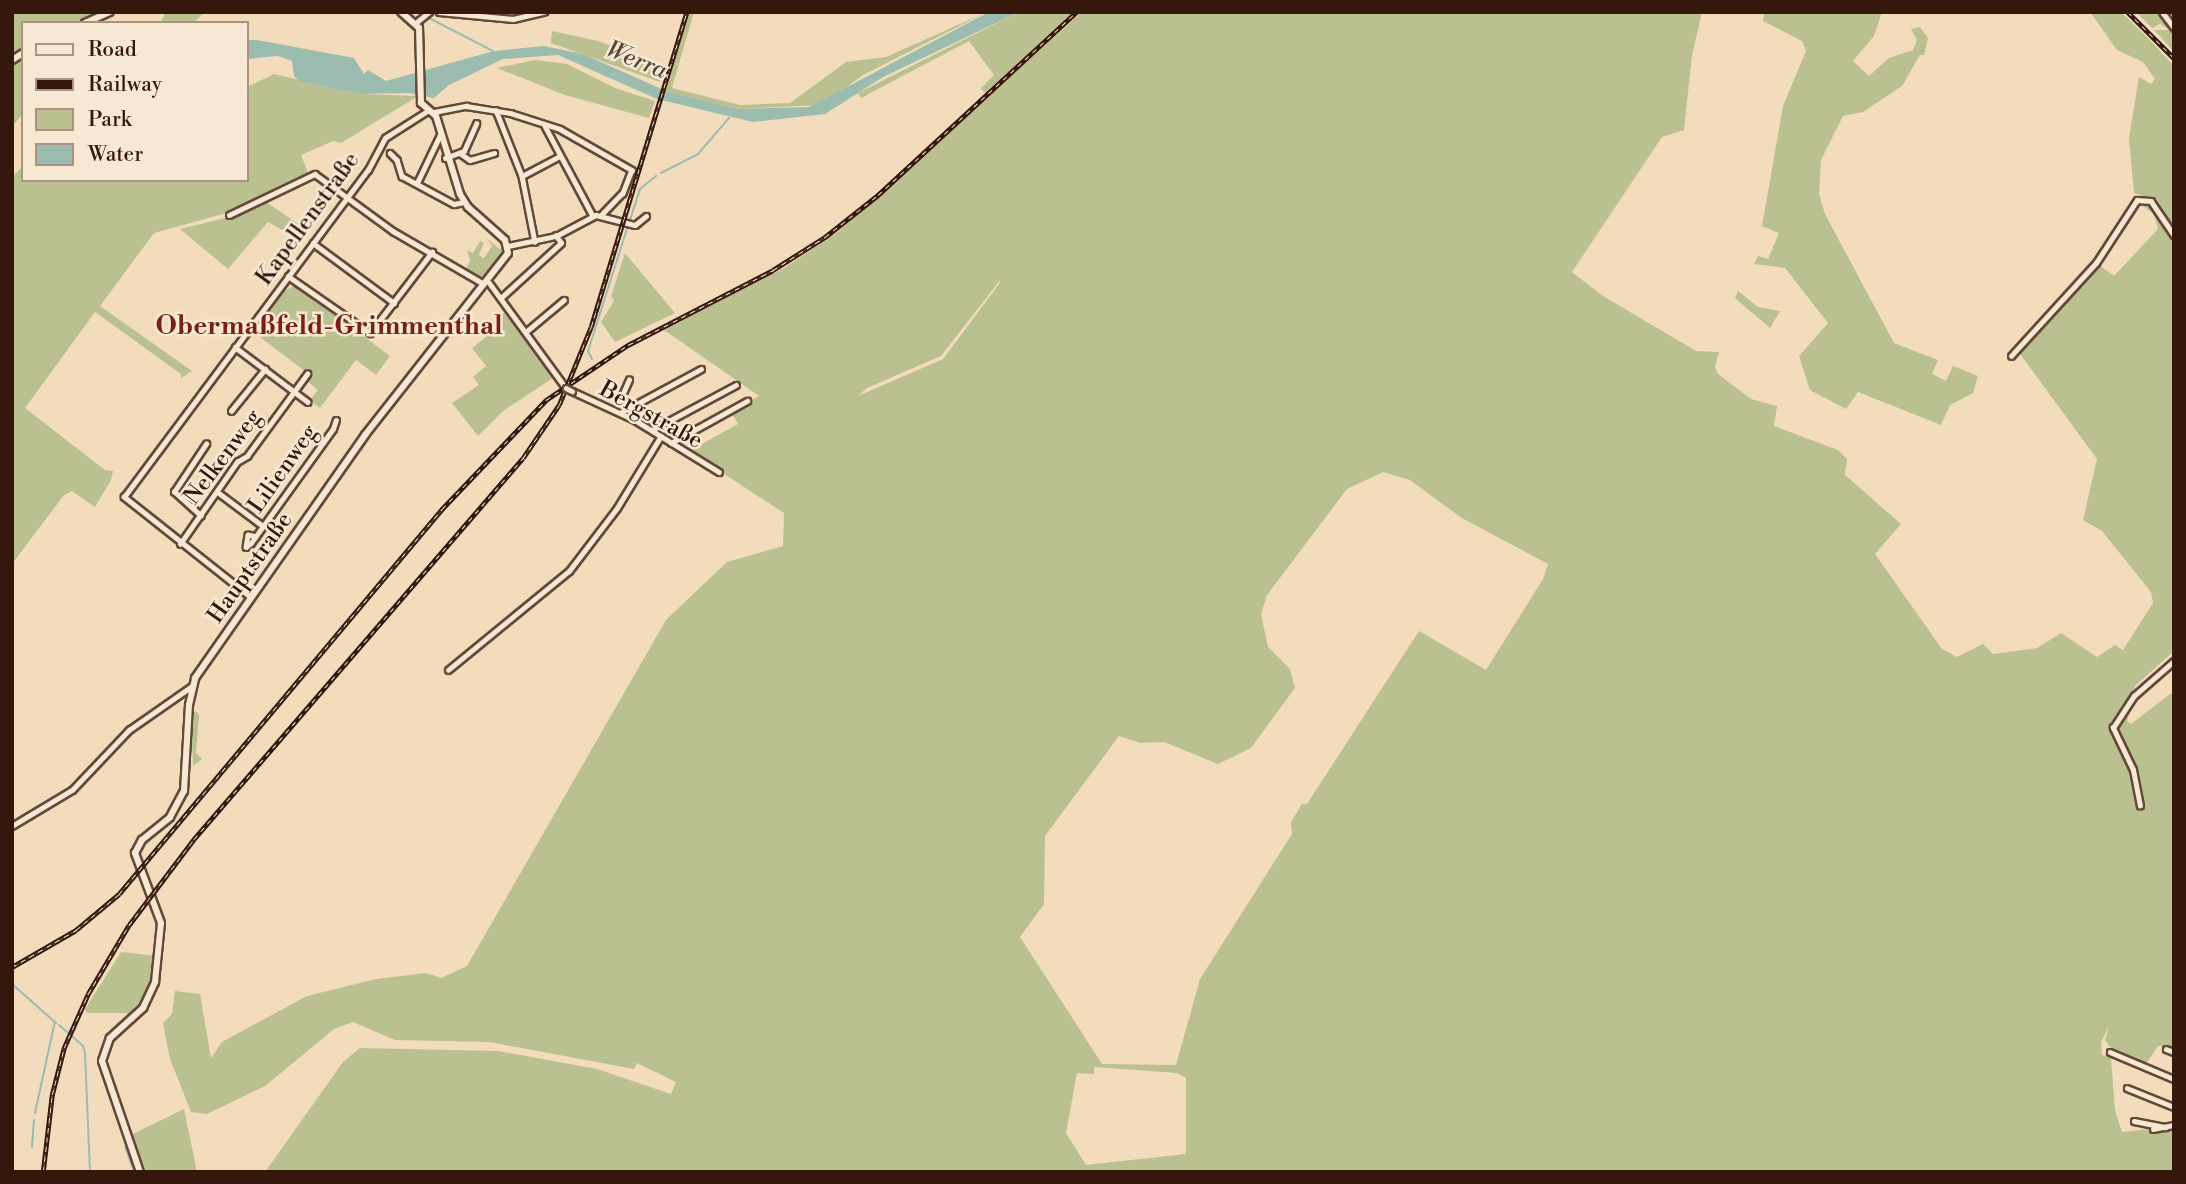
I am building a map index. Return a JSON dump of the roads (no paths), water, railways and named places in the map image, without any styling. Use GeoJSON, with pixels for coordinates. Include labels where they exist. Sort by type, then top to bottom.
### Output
{"type":"FeatureCollection","features":[{"type":"Feature","properties":{"kind":"main road"},"geometry":{"type":"LineString","coordinates":[[90,21],[110,12]]}},
{"type":"Feature","properties":{"kind":"main road"},"geometry":{"type":"LineString","coordinates":[[401,12],[423,17],[418,59],[421,100],[433,110],[446,158],[464,202],[508,246]]}},
{"type":"Feature","properties":{"kind":"main road","name":"Hauptstraße"},"geometry":{"type":"LineString","coordinates":[[139,1172],[104,1076],[103,1055],[118,1027],[143,1007],[155,982],[161,923],[135,853],[142,840],[170,817],[184,791],[192,686],[250,597],[388,404],[504,262],[508,246]]}},
{"type":"Feature","properties":{"kind":"street"},"geometry":{"type":"LineString","coordinates":[[439,12],[513,19],[544,12]]}},
{"type":"Feature","properties":{"kind":"street"},"geometry":{"type":"LineString","coordinates":[[2162,12],[2174,28]]}},
{"type":"Feature","properties":{"kind":"street","name":"Kapellenstraße"},"geometry":{"type":"LineString","coordinates":[[180,544],[124,497],[348,197],[391,131],[433,110],[466,106],[496,110],[560,130],[632,170],[623,193],[602,215]]}},
{"type":"Feature","properties":{"kind":"street"},"geometry":{"type":"LineString","coordinates":[[496,110],[522,176],[535,242]]}},
{"type":"Feature","properties":{"kind":"street"},"geometry":{"type":"LineString","coordinates":[[462,152],[476,124]]}},
{"type":"Feature","properties":{"kind":"street"},"geometry":{"type":"LineString","coordinates":[[545,126],[558,157],[593,216]]}},
{"type":"Feature","properties":{"kind":"street"},"geometry":{"type":"LineString","coordinates":[[417,183],[441,133]]}},
{"type":"Feature","properties":{"kind":"street"},"geometry":{"type":"LineString","coordinates":[[446,158],[473,146]]}},
{"type":"Feature","properties":{"kind":"street"},"geometry":{"type":"LineString","coordinates":[[462,152],[470,160],[494,153]]}},
{"type":"Feature","properties":{"kind":"street"},"geometry":{"type":"LineString","coordinates":[[390,153],[402,176],[453,203],[464,202]]}},
{"type":"Feature","properties":{"kind":"street"},"geometry":{"type":"LineString","coordinates":[[522,176],[558,157]]}},
{"type":"Feature","properties":{"kind":"street"},"geometry":{"type":"LineString","coordinates":[[229,215],[310,174],[320,176],[393,231],[486,283],[502,297],[527,331],[564,300]]}},
{"type":"Feature","properties":{"kind":"street"},"geometry":{"type":"LineString","coordinates":[[2011,356],[2096,262],[2137,200],[2151,201],[2174,235]]}},
{"type":"Feature","properties":{"kind":"street"},"geometry":{"type":"LineString","coordinates":[[508,246],[556,236],[593,216],[602,215],[635,225],[646,216]]}},
{"type":"Feature","properties":{"kind":"street"},"geometry":{"type":"LineString","coordinates":[[502,297],[561,243],[556,236]]}},
{"type":"Feature","properties":{"kind":"street"},"geometry":{"type":"LineString","coordinates":[[313,243],[394,303]]}},
{"type":"Feature","properties":{"kind":"street"},"geometry":{"type":"LineString","coordinates":[[288,276],[363,331],[373,331],[432,253]]}},
{"type":"Feature","properties":{"kind":"street","name":"Bergstraße"},"geometry":{"type":"LineString","coordinates":[[527,331],[566,388],[622,411],[719,472]]}},
{"type":"Feature","properties":{"kind":"street"},"geometry":{"type":"LineString","coordinates":[[235,347],[308,402]]}},
{"type":"Feature","properties":{"kind":"street"},"geometry":{"type":"LineString","coordinates":[[231,411],[265,369]]}},
{"type":"Feature","properties":{"kind":"street"},"geometry":{"type":"LineString","coordinates":[[629,380],[620,400],[622,411],[701,369]]}},
{"type":"Feature","properties":{"kind":"street","name":"Nelkenweg"},"geometry":{"type":"LineString","coordinates":[[180,544],[219,493],[237,461],[247,456],[307,374]]}},
{"type":"Feature","properties":{"kind":"street"},"geometry":{"type":"LineString","coordinates":[[652,430],[736,384]]}},
{"type":"Feature","properties":{"kind":"street"},"geometry":{"type":"LineString","coordinates":[[671,443],[747,401]]}},
{"type":"Feature","properties":{"kind":"street","name":"Lilienweg"},"geometry":{"type":"LineString","coordinates":[[256,537],[335,420]]}},
{"type":"Feature","properties":{"kind":"street"},"geometry":{"type":"LineString","coordinates":[[448,670],[569,571],[617,508],[661,436]]}},
{"type":"Feature","properties":{"kind":"street"},"geometry":{"type":"LineString","coordinates":[[201,516],[174,492],[206,444]]}},
{"type":"Feature","properties":{"kind":"street"},"geometry":{"type":"LineString","coordinates":[[219,493],[263,526]]}},
{"type":"Feature","properties":{"kind":"street"},"geometry":{"type":"LineString","coordinates":[[180,544],[250,597]]}},
{"type":"Feature","properties":{"kind":"street"},"geometry":{"type":"LineString","coordinates":[[2140,806],[2133,769],[2113,728],[2134,696],[2174,662]]}},
{"type":"Feature","properties":{"kind":"street"},"geometry":{"type":"LineString","coordinates":[[12,827],[72,790],[128,730],[192,686]]}},
{"type":"Feature","properties":{"kind":"street"},"geometry":{"type":"LineString","coordinates":[[2166,1049],[2174,1052]]}},
{"type":"Feature","properties":{"kind":"street"},"geometry":{"type":"LineString","coordinates":[[2110,1052],[2174,1079]]}},
{"type":"Feature","properties":{"kind":"street"},"geometry":{"type":"LineString","coordinates":[[2127,1088],[2174,1107]]}},
{"type":"Feature","properties":{"kind":"street"},"geometry":{"type":"LineString","coordinates":[[2134,1121],[2165,1127]]}},
{"type":"Feature","properties":{"kind":"street"},"geometry":{"type":"LineString","coordinates":[[2153,1129],[2174,1125]]}},
{"type":"Feature","properties":{"kind":"water"},"geometry":{"type":"Polygon","coordinates":[[[1019,12],[883,77],[825,114],[753,122],[657,99],[558,55],[503,59],[449,85],[434,98],[409,93],[360,94],[299,81],[294,76],[292,61],[278,56],[248,59],[248,40],[257,40],[354,58],[364,74],[368,70],[386,81],[494,51],[544,46],[583,54],[666,91],[737,109],[809,107],[987,13],[1019,12]]]}},
{"type":"Feature","properties":{"kind":"waterway"},"geometry":{"type":"LineString","coordinates":[[427,17],[493,51]]}},
{"type":"Feature","properties":{"kind":"waterway"},"geometry":{"type":"LineString","coordinates":[[661,173],[698,154],[729,118]]}},
{"type":"Feature","properties":{"kind":"waterway"},"geometry":{"type":"LineString","coordinates":[[630,220],[640,189],[656,176]]}},
{"type":"Feature","properties":{"kind":"waterway"},"geometry":{"type":"LineString","coordinates":[[592,359],[588,351],[628,226]]}},
{"type":"Feature","properties":{"kind":"waterway"},"geometry":{"type":"LineString","coordinates":[[12,984],[56,1023]]}},
{"type":"Feature","properties":{"kind":"waterway"},"geometry":{"type":"LineString","coordinates":[[35,1113],[55,1021]]}},
{"type":"Feature","properties":{"kind":"waterway"},"geometry":{"type":"LineString","coordinates":[[59,1025],[83,1046],[85,1053],[90,1171]]}},
{"type":"Feature","properties":{"kind":"waterway"},"geometry":{"type":"LineString","coordinates":[[32,1147],[34,1120]]}},
{"type":"Feature","properties":{"kind":"waterway"},"geometry":{"type":"LineString","coordinates":[[125,1147],[134,1172]]}},
{"type":"Feature","properties":{"kind":"railway"},"geometry":{"type":"LineString","coordinates":[[43,1172],[52,1095],[64,1048],[88,994],[129,925],[194,839],[523,458],[559,405],[591,327],[687,12]]}},
{"type":"Feature","properties":{"kind":"railway"},"geometry":{"type":"LineString","coordinates":[[12,967],[76,930],[119,894],[442,509],[546,400],[628,345],[773,270],[825,237],[878,195],[1076,12]]}},
{"type":"Feature","properties":{"kind":"railway"},"geometry":{"type":"LineString","coordinates":[[2128,12],[2174,58]]}},
{"type":"Feature","properties":{"kind":"district","name":"Obermaßfeld-Grimmenthal"},"geometry":{"type":"Point","coordinates":[329,327]}},
{"type":"Feature","properties":{"kind":"water label","name":"Werra"},"geometry":{"type":"Point","coordinates":[636,61]}}]}
